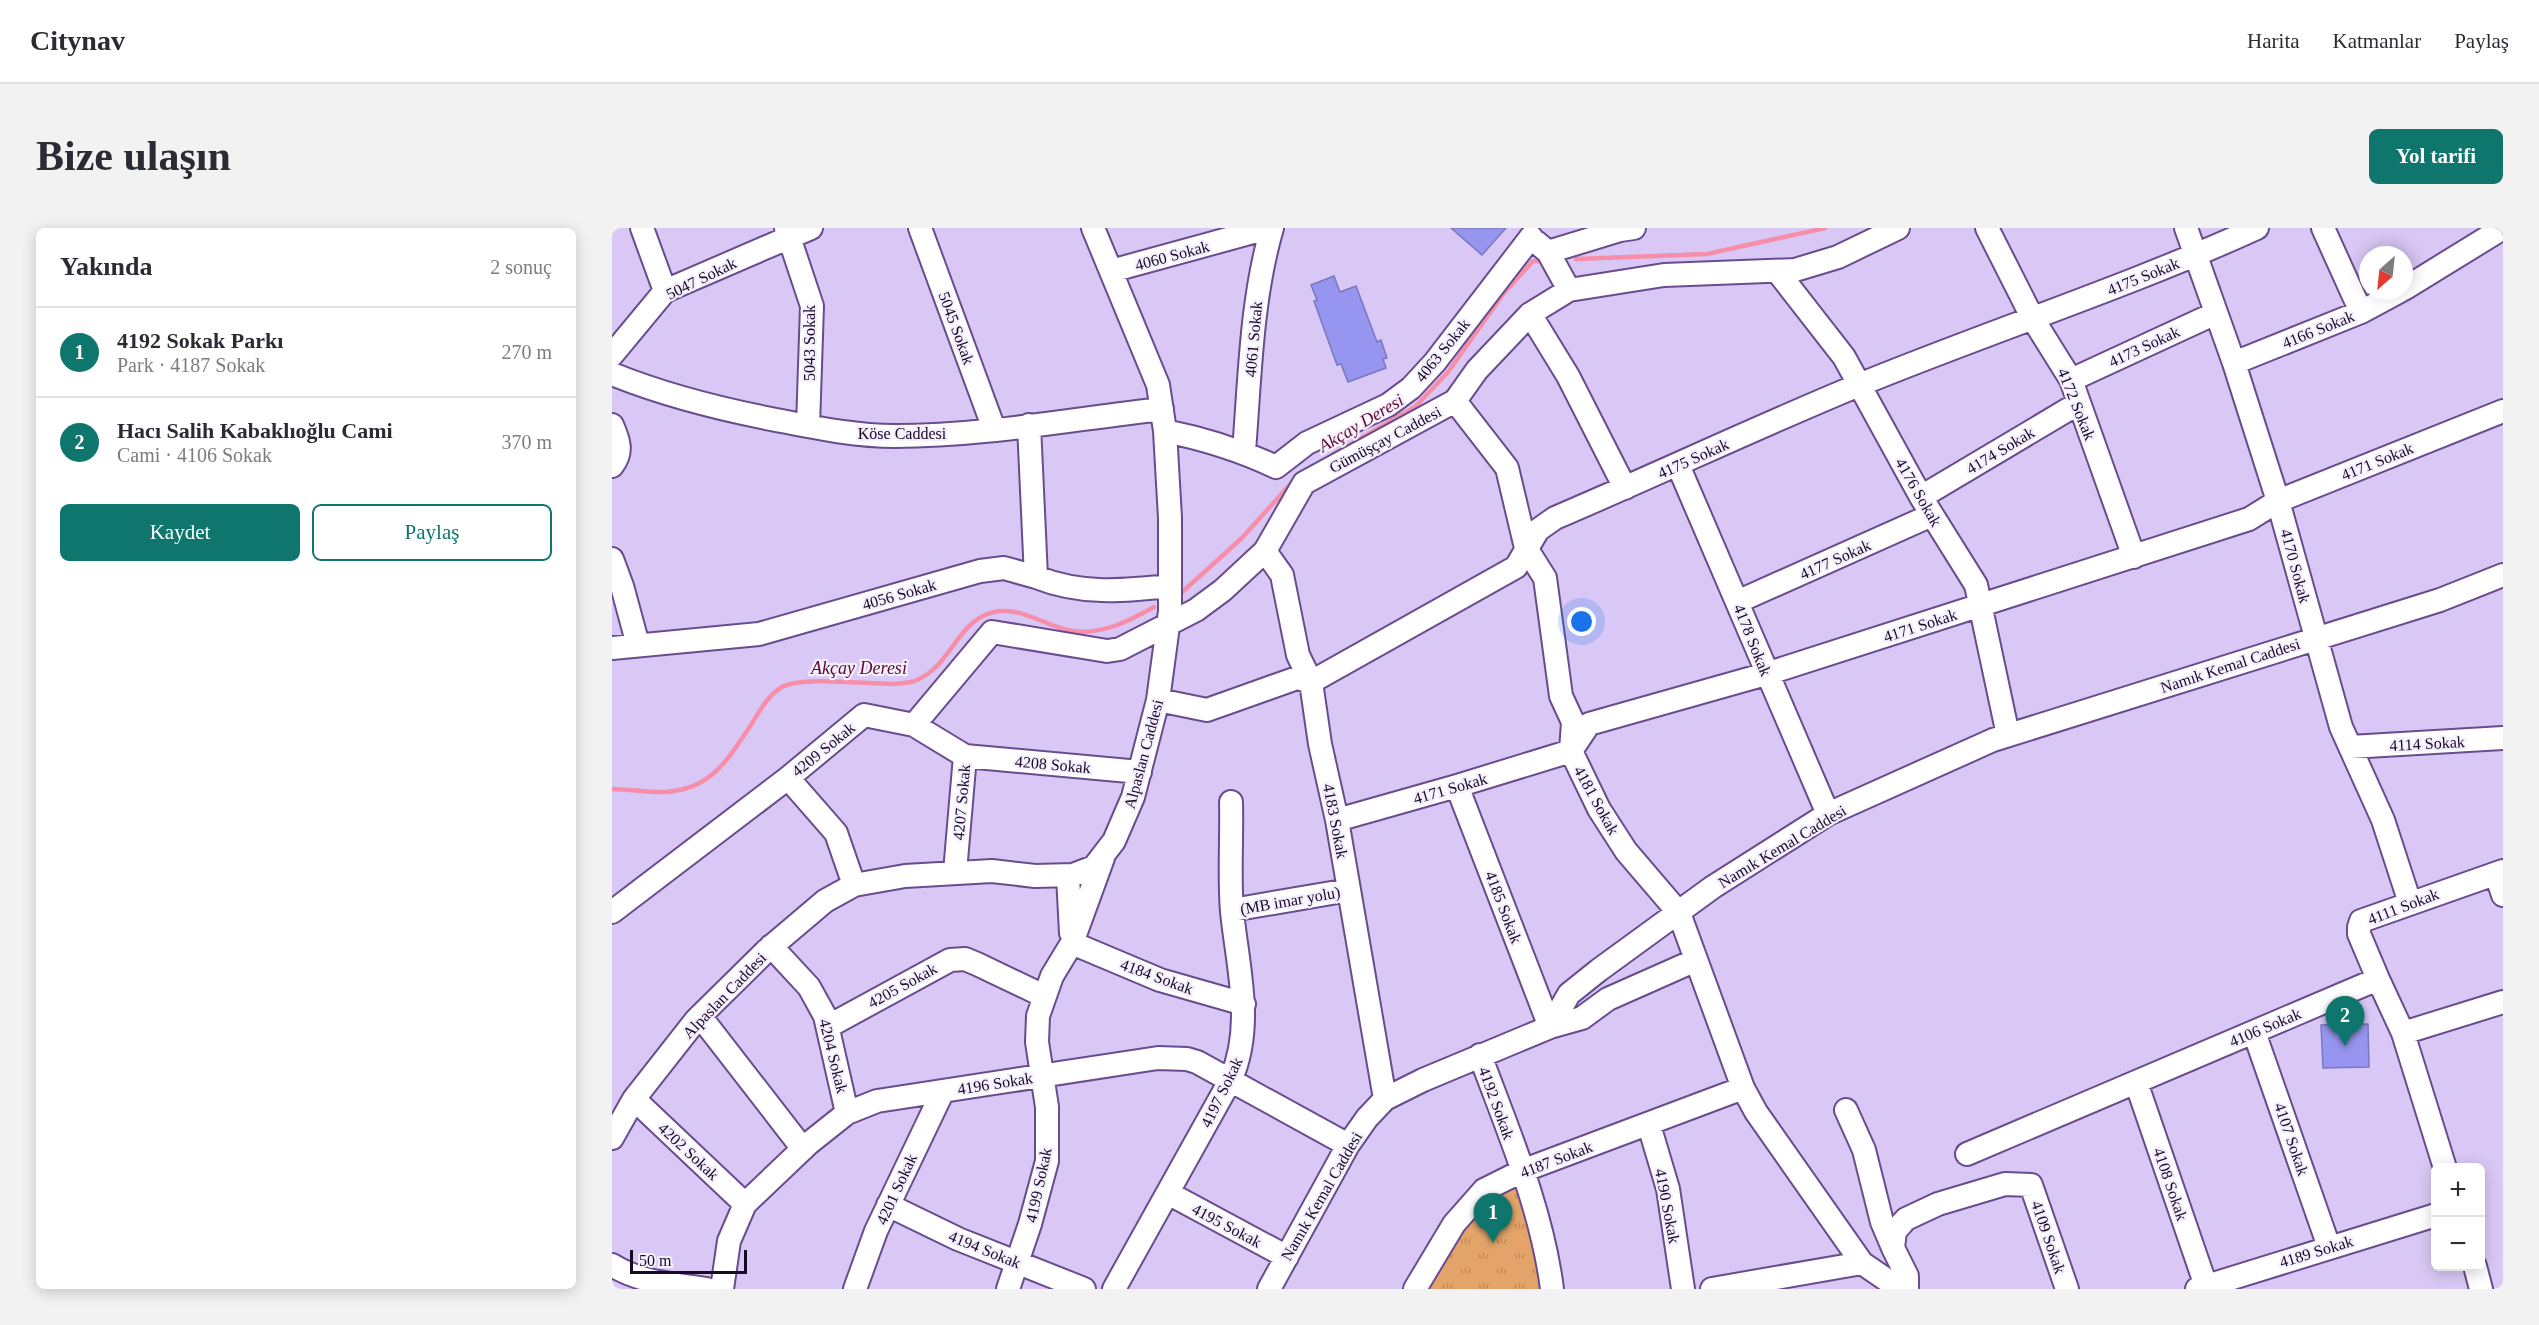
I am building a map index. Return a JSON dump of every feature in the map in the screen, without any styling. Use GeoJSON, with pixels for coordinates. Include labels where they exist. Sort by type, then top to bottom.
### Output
{"type":"FeatureCollection","features":[{"type":"Feature","properties":{"kind":"street"},"geometry":{"type":"LineString","coordinates":[[642,228],[665,291]]}},
{"type":"Feature","properties":{"kind":"street","name":"5047 Sokak"},"geometry":{"type":"LineString","coordinates":[[612,355],[665,291],[788,232],[811,228]]}},
{"type":"Feature","properties":{"kind":"street","name":"5045 Sokak"},"geometry":{"type":"LineString","coordinates":[[920,228],[994,429]]}},
{"type":"Feature","properties":{"kind":"street","name":"Alpaslan Caddesi"},"geometry":{"type":"LineString","coordinates":[[612,1138],[634,1099],[700,1016],[771,946],[825,901],[854,885],[905,876],[992,871],[1035,876],[1068,876],[1089,870],[1102,858],[1124,820],[1140,772],[1158,700],[1169,623],[1170,586],[1163,420],[1158,385],[1093,228]]}},
{"type":"Feature","properties":{"kind":"street","name":"4060 Sokak"},"geometry":{"type":"LineString","coordinates":[[1111,272],[1270,228]]}},
{"type":"Feature","properties":{"kind":"street","name":"4061 Sokak"},"geometry":{"type":"LineString","coordinates":[[1244,451],[1257,294],[1270,228]]}},
{"type":"Feature","properties":{"kind":"street"},"geometry":{"type":"LineString","coordinates":[[1569,290],[1534,239],[1634,228]]}},
{"type":"Feature","properties":{"kind":"street","name":"Gümüşçay Caddesi"},"geometry":{"type":"LineString","coordinates":[[1169,623],[1196,610],[1265,551],[1304,483],[1455,401],[1477,370],[1530,314],[1569,290],[1664,275],[1795,270],[1838,257],[1898,228]]}},
{"type":"Feature","properties":{"kind":"street","name":"4172 Sokak"},"geometry":{"type":"LineString","coordinates":[[1987,228],[2033,319],[2071,380],[2134,556]]}},
{"type":"Feature","properties":{"kind":"street","name":"4170 Sokak"},"geometry":{"type":"LineString","coordinates":[[2186,228],[2234,363],[2278,501],[2341,727],[2383,820],[2410,903]]}},
{"type":"Feature","properties":{"kind":"street","name":"4175 Sokak"},"geometry":{"type":"LineString","coordinates":[[1158,700],[1207,710],[1297,678],[1311,682],[1516,567],[1538,530],[1555,518],[1859,385],[2196,256],[2257,228]]}},
{"type":"Feature","properties":{"kind":"street"},"geometry":{"type":"LineString","coordinates":[[2323,228],[2361,312]]}},
{"type":"Feature","properties":{"kind":"street","name":"4166 Sokak"},"geometry":{"type":"LineString","coordinates":[[2413,283],[2503,228]]}},
{"type":"Feature","properties":{"kind":"street","name":"5043 Sokak"},"geometry":{"type":"LineString","coordinates":[[788,232],[812,306],[808,426]]}},
{"type":"Feature","properties":{"kind":"street","name":"4063 Sokak"},"geometry":{"type":"LineString","coordinates":[[1163,420],[1210,440],[1244,451],[1276,467],[1307,443],[1364,417],[1411,388],[1435,362],[1534,239]]}},
{"type":"Feature","properties":{"kind":"street","name":"4176 Sokak"},"geometry":{"type":"LineString","coordinates":[[1777,271],[1844,357],[1927,506],[1976,585],[2008,735]]}},
{"type":"Feature","properties":{"kind":"street","name":"4166 Sokak"},"geometry":{"type":"LineString","coordinates":[[2234,363],[2361,312],[2383,300]]}},
{"type":"Feature","properties":{"kind":"street","name":"4173 Sokak"},"geometry":{"type":"LineString","coordinates":[[2071,380],[2216,313]]}},
{"type":"Feature","properties":{"kind":"street"},"geometry":{"type":"LineString","coordinates":[[1530,314],[1568,376],[1624,488]]}},
{"type":"Feature","properties":{"kind":"street","name":"Köse Caddesi"},"geometry":{"type":"LineString","coordinates":[[612,374],[688,400],[854,434],[894,436],[1029,425],[1163,420]]}},
{"type":"Feature","properties":{"kind":"street","name":"4181 Sokak"},"geometry":{"type":"LineString","coordinates":[[1455,401],[1507,468],[1526,548],[1545,578],[1561,696],[1574,722],[1571,751],[1599,809],[1626,851],[1679,913],[1743,1089],[1776,1141],[1862,1263]]}},
{"type":"Feature","properties":{"kind":"street","name":"4174 Sokak"},"geometry":{"type":"LineString","coordinates":[[1927,506],[2079,403]]}},
{"type":"Feature","properties":{"kind":"street","name":"4171 Sokak"},"geometry":{"type":"LineString","coordinates":[[1337,820],[1571,751],[1589,724],[1766,674],[2248,519],[2278,501],[2503,411]]}},
{"type":"Feature","properties":{"kind":"street"},"geometry":{"type":"LineString","coordinates":[[612,425],[619,442],[619,457],[612,466]]}},
{"type":"Feature","properties":{"kind":"street"},"geometry":{"type":"LineString","coordinates":[[1029,425],[1036,577]]}},
{"type":"Feature","properties":{"kind":"street","name":"4178 Sokak"},"geometry":{"type":"LineString","coordinates":[[1678,465],[1828,814]]}},
{"type":"Feature","properties":{"kind":"street","name":"4177 Sokak"},"geometry":{"type":"LineString","coordinates":[[1737,602],[1927,506]]}},
{"type":"Feature","properties":{"kind":"street","name":"4183 Sokak"},"geometry":{"type":"LineString","coordinates":[[1265,551],[1282,575],[1298,655],[1311,682],[1320,744],[1337,820],[1385,1099]]}},
{"type":"Feature","properties":{"kind":"street"},"geometry":{"type":"LineString","coordinates":[[612,559],[617,588],[638,645]]}},
{"type":"Feature","properties":{"kind":"street","name":"4056 Sokak"},"geometry":{"type":"LineString","coordinates":[[612,648],[759,634],[980,570],[1004,568],[1060,587],[1113,591],[1170,586]]}},
{"type":"Feature","properties":{"kind":"street","name":"Namık Kemal Caddesi"},"geometry":{"type":"LineString","coordinates":[[1269,1289],[1348,1145],[1367,1118],[1385,1099],[1480,1055],[1550,1027],[1569,994],[1599,970],[1713,887],[1828,814],[2008,735],[2440,600],[2503,575]]}},
{"type":"Feature","properties":{"kind":"street"},"geometry":{"type":"LineString","coordinates":[[914,725],[992,632],[1107,651],[1120,649],[1169,623]]}},
{"type":"Feature","properties":{"kind":"street","name":"4209 Sokak"},"geometry":{"type":"LineString","coordinates":[[612,912],[788,778],[864,716],[914,725]]}},
{"type":"Feature","properties":{"kind":"street","name":"4207 Sokak"},"geometry":{"type":"LineString","coordinates":[[914,725],[965,756],[955,872]]}},
{"type":"Feature","properties":{"kind":"street","name":"4114 Sokak"},"geometry":{"type":"LineString","coordinates":[[2350,747],[2503,738]]}},
{"type":"Feature","properties":{"kind":"street","name":"4208 Sokak"},"geometry":{"type":"LineString","coordinates":[[965,756],[1140,772]]}},
{"type":"Feature","properties":{"kind":"street"},"geometry":{"type":"LineString","coordinates":[[788,778],[836,833],[854,885]]}},
{"type":"Feature","properties":{"kind":"street","name":"4185 Sokak"},"geometry":{"type":"LineString","coordinates":[[1457,786],[1550,1027]]}},
{"type":"Feature","properties":{"kind":"street","name":"4197 Sokak"},"geometry":{"type":"LineString","coordinates":[[1114,1289],[1231,1079],[1239,1060],[1244,1004],[1232,910],[1231,802]]}},
{"type":"Feature","properties":{"kind":"street","name":"4199 Sokak"},"geometry":{"type":"LineString","coordinates":[[1008,1289],[1047,1161],[1047,1107],[1037,1029],[1044,996],[1052,976],[1072,943],[1102,858]]}},
{"type":"Feature","properties":{"kind":"street"},"geometry":{"type":"LineString","coordinates":[[2499,873],[2503,895]]}},
{"type":"Feature","properties":{"kind":"street","name":"4111 Sokak"},"geometry":{"type":"LineString","coordinates":[[2378,979],[2358,927],[2361,921],[2499,873]]}},
{"type":"Feature","properties":{"kind":"street"},"geometry":{"type":"LineString","coordinates":[[1068,876],[1072,943]]}},
{"type":"Feature","properties":{"kind":"street","name":"(MB imar yolu)"},"geometry":{"type":"LineString","coordinates":[[1232,910],[1349,890]]}},
{"type":"Feature","properties":{"kind":"street","name":"4184 Sokak"},"geometry":{"type":"LineString","coordinates":[[1072,943],[1160,980],[1244,1004]]}},
{"type":"Feature","properties":{"kind":"street","name":"4204 Sokak"},"geometry":{"type":"LineString","coordinates":[[771,946],[809,987],[829,1026],[847,1113]]}},
{"type":"Feature","properties":{"kind":"street","name":"4205 Sokak"},"geometry":{"type":"LineString","coordinates":[[829,1026],[950,960],[965,959],[977,963],[1044,996]]}},
{"type":"Feature","properties":{"kind":"street"},"geometry":{"type":"LineString","coordinates":[[1550,1027],[1582,1018],[1608,999],[1696,960]]}},
{"type":"Feature","properties":{"kind":"street"},"geometry":{"type":"LineString","coordinates":[[2378,979],[2403,1033],[2444,1163]]}},
{"type":"Feature","properties":{"kind":"street","name":"4106 Sokak"},"geometry":{"type":"LineString","coordinates":[[1968,1154],[2378,979]]}},
{"type":"Feature","properties":{"kind":"street"},"geometry":{"type":"LineString","coordinates":[[2403,1033],[2503,1002]]}},
{"type":"Feature","properties":{"kind":"street"},"geometry":{"type":"LineString","coordinates":[[700,1016],[803,1149]]}},
{"type":"Feature","properties":{"kind":"street","name":"4107 Sokak"},"geometry":{"type":"LineString","coordinates":[[2254,1032],[2330,1247]]}},
{"type":"Feature","properties":{"kind":"street","name":"4192 Sokak"},"geometry":{"type":"LineString","coordinates":[[1480,1055],[1522,1171],[1549,1264],[1552,1289]]}},
{"type":"Feature","properties":{"kind":"street","name":"4196 Sokak"},"geometry":{"type":"LineString","coordinates":[[722,1289],[729,1241],[745,1204],[803,1149],[847,1113],[877,1101],[1158,1058],[1174,1058],[1197,1062],[1231,1079],[1348,1145]]}},
{"type":"Feature","properties":{"kind":"street","name":"4108 Sokak"},"geometry":{"type":"LineString","coordinates":[[2136,1082],[2202,1288]]}},
{"type":"Feature","properties":{"kind":"street","name":"4187 Sokak"},"geometry":{"type":"LineString","coordinates":[[1415,1289],[1454,1224],[1484,1190],[1522,1171],[1743,1089]]}},
{"type":"Feature","properties":{"kind":"street","name":"4201 Sokak"},"geometry":{"type":"LineString","coordinates":[[855,1289],[888,1205],[943,1091]]}},
{"type":"Feature","properties":{"kind":"street","name":"4202 Sokak"},"geometry":{"type":"LineString","coordinates":[[634,1099],[745,1204]]}},
{"type":"Feature","properties":{"kind":"street"},"geometry":{"type":"LineString","coordinates":[[1846,1110],[1864,1150],[1882,1222],[1907,1276],[1907,1289]]}},
{"type":"Feature","properties":{"kind":"street","name":"4190 Sokak"},"geometry":{"type":"LineString","coordinates":[[1649,1125],[1668,1189],[1683,1289]]}},
{"type":"Feature","properties":{"kind":"street","name":"4109 Sokak"},"geometry":{"type":"LineString","coordinates":[[1893,1248],[1895,1231],[1906,1219],[1938,1204],[2005,1184],[2031,1185],[2067,1289]]}},
{"type":"Feature","properties":{"kind":"street","name":"4195 Sokak"},"geometry":{"type":"LineString","coordinates":[[1168,1193],[1287,1257]]}},
{"type":"Feature","properties":{"kind":"street","name":"4194 Sokak"},"geometry":{"type":"LineString","coordinates":[[888,1205],[958,1239],[1084,1289]]}},
{"type":"Feature","properties":{"kind":"street","name":"4189 Sokak"},"geometry":{"type":"LineString","coordinates":[[2202,1288],[2431,1217]]}},
{"type":"Feature","properties":{"kind":"street"},"geometry":{"type":"LineString","coordinates":[[1712,1289],[1862,1263],[1900,1289]]}},
{"type":"Feature","properties":{"kind":"street"},"geometry":{"type":"LineString","coordinates":[[612,1265],[622,1272],[644,1279],[707,1289]]}},
{"type":"Feature","properties":{"kind":"street"},"geometry":{"type":"LineString","coordinates":[[2476,1271],[2481,1289]]}},
{"type":"Feature","properties":{"kind":"green space"},"geometry":{"type":"Polygon","coordinates":[[[1516,1185],[1541,1262],[1544,1289],[1424,1289],[1483,1199],[1516,1185]]]}},
{"type":"Feature","properties":{"kind":"building"},"geometry":{"type":"Polygon","coordinates":[[[1451,228],[1506,228],[1482,255],[1451,228]]]}},
{"type":"Feature","properties":{"kind":"building"},"geometry":{"type":"Polygon","coordinates":[[[1334,276],[1340,292],[1356,286],[1377,342],[1381,340],[1387,358],[1383,359],[1386,368],[1348,382],[1341,364],[1337,365],[1314,301],[1317,300],[1311,285],[1334,276]]]}},
{"type":"Feature","properties":{"kind":"building"},"geometry":{"type":"Polygon","coordinates":[[[2368,1024],[2369,1067],[2323,1068],[2321,1025],[2368,1024]]]}},
{"type":"Feature","properties":{"kind":"waterway","name":"Akçay Deresi"},"geometry":{"type":"LineString","coordinates":[[1576,259],[1707,254],[1825,228]]}},
{"type":"Feature","properties":{"kind":"waterway","name":"Akçay Deresi"},"geometry":{"type":"LineString","coordinates":[[1334,454],[1415,407],[1448,372],[1504,293],[1533,261],[1539,261]]}},
{"type":"Feature","properties":{"kind":"waterway","name":"Akçay Deresi"},"geometry":{"type":"LineString","coordinates":[[1180,594],[1242,538],[1294,480]]}},
{"type":"Feature","properties":{"kind":"waterway","name":"Akçay Deresi"},"geometry":{"type":"LineString","coordinates":[[612,789],[666,792],[682,790],[695,785],[717,770],[726,760],[764,704],[782,687],[819,681],[891,684],[914,681],[937,666],[966,629],[985,615],[1007,611],[1019,613],[1062,629],[1084,632],[1115,626],[1154,607]]}},
{"type":"Feature","properties":{"kind":"place","name":"Hacı Salih Kabaklıoğlu Cami"},"geometry":{"type":"Point","coordinates":[2345,1046]}},
{"type":"Feature","properties":{"kind":"place","name":"4192 Sokak Parkı"},"geometry":{"type":"Point","coordinates":[1493,1243]}}]}
